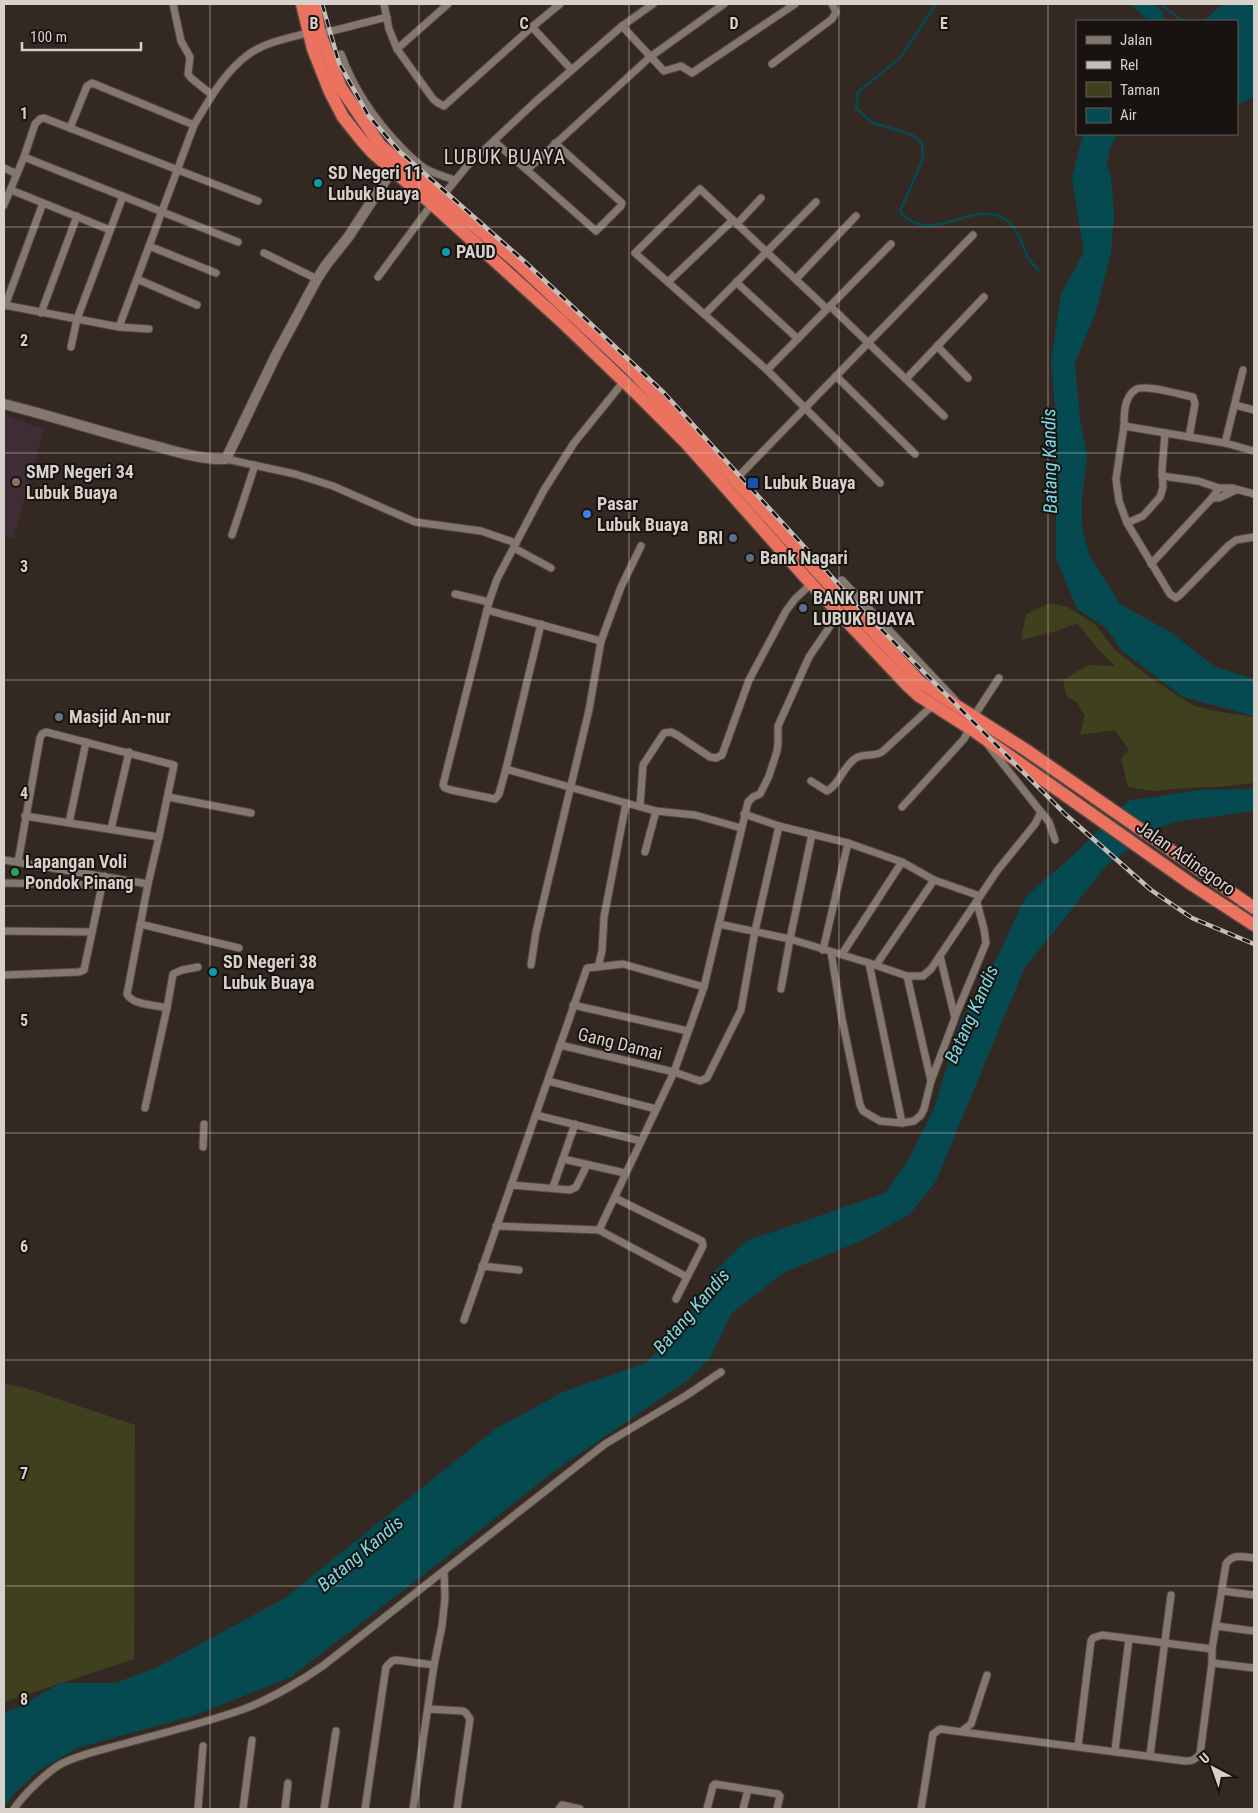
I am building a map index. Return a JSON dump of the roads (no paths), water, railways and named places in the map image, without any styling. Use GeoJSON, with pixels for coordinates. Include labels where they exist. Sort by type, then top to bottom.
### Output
{"type":"FeatureCollection","features":[{"type":"Feature","properties":{"kind":"highway"},"geometry":{"type":"LineString","coordinates":[[302,4],[336,90],[344,117],[362,142],[392,170],[436,201],[515,262],[631,370],[799,550],[810,576],[839,613],[906,684],[933,705],[972,722]]}},
{"type":"Feature","properties":{"kind":"highway"},"geometry":{"type":"LineString","coordinates":[[314,4],[314,33]]}},
{"type":"Feature","properties":{"kind":"highway"},"geometry":{"type":"LineString","coordinates":[[336,90],[355,110],[380,145],[687,444],[789,559],[810,576],[921,683],[972,722]]}},
{"type":"Feature","properties":{"kind":"highway"},"geometry":{"type":"LineString","coordinates":[[344,117],[355,110]]}},
{"type":"Feature","properties":{"kind":"highway"},"geometry":{"type":"LineString","coordinates":[[789,559],[794,559],[798,556],[799,550]]}},
{"type":"Feature","properties":{"kind":"highway","name":"Jalan Adinegoro"},"geometry":{"type":"LineString","coordinates":[[972,722],[1106,805],[1254,908]]}},
{"type":"Feature","properties":{"kind":"highway","name":"Jalan Adinegoro"},"geometry":{"type":"LineString","coordinates":[[972,722],[1098,818],[1191,884],[1254,925]]}},
{"type":"Feature","properties":{"kind":"street"},"geometry":{"type":"LineString","coordinates":[[173,4],[181,41],[190,57],[188,74],[212,95]]}},
{"type":"Feature","properties":{"kind":"street"},"geometry":{"type":"LineString","coordinates":[[397,49],[448,4]]}},
{"type":"Feature","properties":{"kind":"street"},"geometry":{"type":"LineString","coordinates":[[119,327],[194,125],[212,95],[234,68],[249,54],[268,44],[314,33],[387,8],[397,49],[433,99],[444,106],[560,4]]}},
{"type":"Feature","properties":{"kind":"street"},"geometry":{"type":"LineString","coordinates":[[378,278],[436,201],[467,166],[571,69],[622,26],[653,4]]}},
{"type":"Feature","properties":{"kind":"street"},"geometry":{"type":"LineString","coordinates":[[527,170],[650,57],[724,4]]}},
{"type":"Feature","properties":{"kind":"street"},"geometry":{"type":"LineString","coordinates":[[622,26],[664,71],[681,66],[692,73],[795,4]]}},
{"type":"Feature","properties":{"kind":"street"},"geometry":{"type":"LineString","coordinates":[[772,64],[832,19],[836,12],[832,4]]}},
{"type":"Feature","properties":{"kind":"street"},"geometry":{"type":"LineString","coordinates":[[532,27],[571,69]]}},
{"type":"Feature","properties":{"kind":"street"},"geometry":{"type":"LineString","coordinates":[[341,54],[358,91],[371,113],[388,133],[410,157],[425,168],[455,180]]}},
{"type":"Feature","properties":{"kind":"street"},"geometry":{"type":"LineString","coordinates":[[70,128],[87,86],[92,83],[194,125]]}},
{"type":"Feature","properties":{"kind":"street"},"geometry":{"type":"LineString","coordinates":[[4,205],[24,157],[35,124],[44,118],[258,201]]}},
{"type":"Feature","properties":{"kind":"street"},"geometry":{"type":"LineString","coordinates":[[494,141],[596,231],[622,203],[556,143]]}},
{"type":"Feature","properties":{"kind":"street"},"geometry":{"type":"LineString","coordinates":[[24,157],[238,242]]}},
{"type":"Feature","properties":{"kind":"street"},"geometry":{"type":"LineString","coordinates":[[4,168],[17,174]]}},
{"type":"Feature","properties":{"kind":"street"},"geometry":{"type":"LineString","coordinates":[[226,459],[276,356],[317,279],[326,264],[349,236],[392,170]]}},
{"type":"Feature","properties":{"kind":"street"},"geometry":{"type":"LineString","coordinates":[[880,483],[767,370],[635,253],[700,189],[796,279],[868,342],[944,416]]}},
{"type":"Feature","properties":{"kind":"street"},"geometry":{"type":"LineString","coordinates":[[10,190],[110,230]]}},
{"type":"Feature","properties":{"kind":"street"},"geometry":{"type":"LineString","coordinates":[[70,347],[77,319],[123,196]]}},
{"type":"Feature","properties":{"kind":"street"},"geometry":{"type":"LineString","coordinates":[[668,282],[762,198]]}},
{"type":"Feature","properties":{"kind":"street"},"geometry":{"type":"LineString","coordinates":[[705,314],[816,202]]}},
{"type":"Feature","properties":{"kind":"street"},"geometry":{"type":"LineString","coordinates":[[43,203],[4,305],[119,327],[150,329]]}},
{"type":"Feature","properties":{"kind":"street"},"geometry":{"type":"LineString","coordinates":[[41,312],[77,216]]}},
{"type":"Feature","properties":{"kind":"street"},"geometry":{"type":"LineString","coordinates":[[796,279],[856,216]]}},
{"type":"Feature","properties":{"kind":"street"},"geometry":{"type":"LineString","coordinates":[[735,480],[973,235]]}},
{"type":"Feature","properties":{"kind":"street"},"geometry":{"type":"LineString","coordinates":[[767,370],[891,244]]}},
{"type":"Feature","properties":{"kind":"street"},"geometry":{"type":"LineString","coordinates":[[149,246],[216,273]]}},
{"type":"Feature","properties":{"kind":"street"},"geometry":{"type":"LineString","coordinates":[[264,253],[317,279]]}},
{"type":"Feature","properties":{"kind":"street"},"geometry":{"type":"LineString","coordinates":[[137,279],[197,305]]}},
{"type":"Feature","properties":{"kind":"street"},"geometry":{"type":"LineString","coordinates":[[736,282],[798,339]]}},
{"type":"Feature","properties":{"kind":"street"},"geometry":{"type":"LineString","coordinates":[[906,379],[984,297]]}},
{"type":"Feature","properties":{"kind":"street"},"geometry":{"type":"LineString","coordinates":[[937,346],[968,378]]}},
{"type":"Feature","properties":{"kind":"street"},"geometry":{"type":"LineString","coordinates":[[1225,442],[1243,370]]}},
{"type":"Feature","properties":{"kind":"street"},"geometry":{"type":"LineString","coordinates":[[836,376],[915,454]]}},
{"type":"Feature","properties":{"kind":"street"},"geometry":{"type":"LineString","coordinates":[[542,624],[499,794],[495,799],[445,788],[443,785],[444,775],[489,602],[497,579],[544,490],[574,443],[624,381]]}},
{"type":"Feature","properties":{"kind":"street"},"geometry":{"type":"LineString","coordinates":[[1189,437],[1195,404],[1193,397],[1144,387],[1133,391],[1124,411],[1124,426],[1116,479],[1119,501],[1127,523],[1170,594],[1176,598],[1236,540],[1254,538]]}},
{"type":"Feature","properties":{"kind":"street"},"geometry":{"type":"LineString","coordinates":[[4,404],[128,440],[199,457],[226,459],[295,474],[333,486],[415,522],[481,531],[515,546],[551,568]]}},
{"type":"Feature","properties":{"kind":"street"},"geometry":{"type":"LineString","coordinates":[[1235,405],[1254,410]]}},
{"type":"Feature","properties":{"kind":"street"},"geometry":{"type":"LineString","coordinates":[[1124,426],[1225,442],[1254,451]]}},
{"type":"Feature","properties":{"kind":"street"},"geometry":{"type":"LineString","coordinates":[[1127,523],[1142,516],[1160,497],[1163,487],[1165,433]]}},
{"type":"Feature","properties":{"kind":"street"},"geometry":{"type":"LineString","coordinates":[[232,534],[254,465]]}},
{"type":"Feature","properties":{"kind":"street"},"geometry":{"type":"LineString","coordinates":[[1162,476],[1198,481],[1219,488],[1254,494]]}},
{"type":"Feature","properties":{"kind":"street"},"geometry":{"type":"LineString","coordinates":[[1151,564],[1219,488]]}},
{"type":"Feature","properties":{"kind":"street"},"geometry":{"type":"LineString","coordinates":[[1212,498],[1219,498],[1236,490]]}},
{"type":"Feature","properties":{"kind":"street"},"geometry":{"type":"LineString","coordinates":[[531,964],[549,869],[589,710],[601,641],[621,587],[641,546]]}},
{"type":"Feature","properties":{"kind":"street"},"geometry":{"type":"LineString","coordinates":[[640,806],[643,765],[664,733],[671,732],[677,735],[710,757],[716,758],[722,755],[749,680],[786,611],[810,576]]}},
{"type":"Feature","properties":{"kind":"street"},"geometry":{"type":"LineString","coordinates":[[842,580],[972,722],[1038,806],[1049,822],[1055,840]]}},
{"type":"Feature","properties":{"kind":"street"},"geometry":{"type":"LineString","coordinates":[[455,594],[489,602]]}},
{"type":"Feature","properties":{"kind":"street"},"geometry":{"type":"LineString","coordinates":[[487,610],[601,641]]}},
{"type":"Feature","properties":{"kind":"street"},"geometry":{"type":"LineString","coordinates":[[599,1230],[674,1072],[704,987],[748,802],[760,794],[769,776],[778,744],[778,726],[813,651],[839,613]]}},
{"type":"Feature","properties":{"kind":"street"},"geometry":{"type":"LineString","coordinates":[[902,807],[964,739],[972,722],[999,678]]}},
{"type":"Feature","properties":{"kind":"street"},"geometry":{"type":"LineString","coordinates":[[810,781],[827,790],[831,788],[855,758],[877,755],[882,752],[933,705]]}},
{"type":"Feature","properties":{"kind":"street"},"geometry":{"type":"LineString","coordinates":[[18,862],[25,816],[42,734],[46,732],[174,765],[160,837],[148,884],[127,994],[129,998],[135,1001],[167,1008]]}},
{"type":"Feature","properties":{"kind":"street"},"geometry":{"type":"LineString","coordinates":[[69,823],[86,742]]}},
{"type":"Feature","properties":{"kind":"street"},"geometry":{"type":"LineString","coordinates":[[111,829],[128,752]]}},
{"type":"Feature","properties":{"kind":"street"},"geometry":{"type":"LineString","coordinates":[[506,769],[626,804],[656,811],[695,815],[741,828]]}},
{"type":"Feature","properties":{"kind":"street"},"geometry":{"type":"LineString","coordinates":[[168,797],[251,813]]}},
{"type":"Feature","properties":{"kind":"street"},"geometry":{"type":"LineString","coordinates":[[598,967],[602,951],[604,918],[626,804]]}},
{"type":"Feature","properties":{"kind":"street"},"geometry":{"type":"LineString","coordinates":[[645,852],[656,811]]}},
{"type":"Feature","properties":{"kind":"street"},"geometry":{"type":"LineString","coordinates":[[719,924],[790,939],[907,976],[926,974],[997,871],[1035,824],[1041,812]]}},
{"type":"Feature","properties":{"kind":"street"},"geometry":{"type":"LineString","coordinates":[[744,814],[779,826],[848,843],[902,862],[934,880],[978,900]]}},
{"type":"Feature","properties":{"kind":"street"},"geometry":{"type":"LineString","coordinates":[[25,816],[160,837]]}},
{"type":"Feature","properties":{"kind":"street"},"geometry":{"type":"LineString","coordinates":[[755,931],[779,826]]}},
{"type":"Feature","properties":{"kind":"street"},"geometry":{"type":"LineString","coordinates":[[781,989],[812,834]]}},
{"type":"Feature","properties":{"kind":"street"},"geometry":{"type":"LineString","coordinates":[[823,950],[848,843]]}},
{"type":"Feature","properties":{"kind":"street"},"geometry":{"type":"LineString","coordinates":[[4,860],[148,884]]}},
{"type":"Feature","properties":{"kind":"street"},"geometry":{"type":"LineString","coordinates":[[842,954],[902,862]]}},
{"type":"Feature","properties":{"kind":"street"},"geometry":{"type":"LineString","coordinates":[[4,975],[79,972],[84,970],[104,876]]}},
{"type":"Feature","properties":{"kind":"street"},"geometry":{"type":"LineString","coordinates":[[902,1123],[872,964],[934,880]]}},
{"type":"Feature","properties":{"kind":"street"},"geometry":{"type":"LineString","coordinates":[[4,883],[102,885]]}},
{"type":"Feature","properties":{"kind":"street"},"geometry":{"type":"LineString","coordinates":[[831,952],[860,1105],[863,1111],[880,1121],[902,1123],[914,1120],[921,1115],[924,1109],[931,1081],[986,943],[978,900]]}},
{"type":"Feature","properties":{"kind":"street"},"geometry":{"type":"LineString","coordinates":[[140,924],[239,948]]}},
{"type":"Feature","properties":{"kind":"street"},"geometry":{"type":"LineString","coordinates":[[4,931],[92,932]]}},
{"type":"Feature","properties":{"kind":"street","name":"Gang Damai"},"geometry":{"type":"LineString","coordinates":[[560,1045],[700,1080],[707,1078],[740,1010],[755,931]]}},
{"type":"Feature","properties":{"kind":"street"},"geometry":{"type":"LineString","coordinates":[[940,956],[955,1018]]}},
{"type":"Feature","properties":{"kind":"street"},"geometry":{"type":"LineString","coordinates":[[464,1320],[587,968],[623,964],[704,987]]}},
{"type":"Feature","properties":{"kind":"street"},"geometry":{"type":"LineString","coordinates":[[145,1108],[173,974],[198,967]]}},
{"type":"Feature","properties":{"kind":"street"},"geometry":{"type":"LineString","coordinates":[[907,976],[931,1081]]}},
{"type":"Feature","properties":{"kind":"street"},"geometry":{"type":"LineString","coordinates":[[573,1005],[688,1031]]}},
{"type":"Feature","properties":{"kind":"street"},"geometry":{"type":"LineString","coordinates":[[548,1082],[656,1109]]}},
{"type":"Feature","properties":{"kind":"street"},"geometry":{"type":"LineString","coordinates":[[536,1115],[641,1141]]}},
{"type":"Feature","properties":{"kind":"street"},"geometry":{"type":"LineString","coordinates":[[203,1147],[204,1124]]}},
{"type":"Feature","properties":{"kind":"street"},"geometry":{"type":"LineString","coordinates":[[552,1187],[575,1124]]}},
{"type":"Feature","properties":{"kind":"street"},"geometry":{"type":"LineString","coordinates":[[562,1159],[625,1173]]}},
{"type":"Feature","properties":{"kind":"street"},"geometry":{"type":"LineString","coordinates":[[511,1185],[570,1190],[575,1188],[587,1165]]}},
{"type":"Feature","properties":{"kind":"street"},"geometry":{"type":"LineString","coordinates":[[615,1198],[702,1241],[703,1246],[676,1299]]}},
{"type":"Feature","properties":{"kind":"street"},"geometry":{"type":"LineString","coordinates":[[496,1226],[599,1230],[687,1276]]}},
{"type":"Feature","properties":{"kind":"street"},"geometry":{"type":"LineString","coordinates":[[482,1266],[519,1270]]}},
{"type":"Feature","properties":{"kind":"street"},"geometry":{"type":"LineString","coordinates":[[14,1809],[48,1774],[60,1765],[75,1758],[185,1728],[243,1709],[298,1684],[605,1444],[694,1391],[721,1372]]}},
{"type":"Feature","properties":{"kind":"street"},"geometry":{"type":"LineString","coordinates":[[921,1809],[933,1734],[940,1729],[1192,1761],[1200,1754],[1212,1663],[1212,1649],[1226,1564],[1229,1559],[1235,1556],[1254,1558]]}},
{"type":"Feature","properties":{"kind":"street"},"geometry":{"type":"LineString","coordinates":[[413,1809],[444,1610],[444,1570]]}},
{"type":"Feature","properties":{"kind":"street"},"geometry":{"type":"LineString","coordinates":[[1222,1591],[1254,1595]]}},
{"type":"Feature","properties":{"kind":"street"},"geometry":{"type":"LineString","coordinates":[[1150,1755],[1171,1595]]}},
{"type":"Feature","properties":{"kind":"street"},"geometry":{"type":"LineString","coordinates":[[1216,1626],[1254,1631]]}},
{"type":"Feature","properties":{"kind":"street"},"geometry":{"type":"LineString","coordinates":[[1078,1746],[1091,1641],[1096,1636],[1102,1635],[1212,1649]]}},
{"type":"Feature","properties":{"kind":"street"},"geometry":{"type":"LineString","coordinates":[[1115,1750],[1129,1639]]}},
{"type":"Feature","properties":{"kind":"street"},"geometry":{"type":"LineString","coordinates":[[365,1809],[386,1667],[388,1663],[396,1660],[434,1665]]}},
{"type":"Feature","properties":{"kind":"street"},"geometry":{"type":"LineString","coordinates":[[1212,1663],[1254,1668]]}},
{"type":"Feature","properties":{"kind":"street"},"geometry":{"type":"LineString","coordinates":[[962,1731],[971,1724],[987,1675]]}},
{"type":"Feature","properties":{"kind":"street"},"geometry":{"type":"LineString","coordinates":[[428,1708],[462,1711],[470,1719],[457,1809]]}},
{"type":"Feature","properties":{"kind":"street"},"geometry":{"type":"LineString","coordinates":[[324,1809],[336,1731]]}},
{"type":"Feature","properties":{"kind":"street"},"geometry":{"type":"LineString","coordinates":[[243,1809],[252,1740]]}},
{"type":"Feature","properties":{"kind":"street"},"geometry":{"type":"LineString","coordinates":[[198,1809],[203,1746]]}},
{"type":"Feature","properties":{"kind":"street"},"geometry":{"type":"LineString","coordinates":[[285,1809],[288,1783]]}},
{"type":"Feature","properties":{"kind":"street"},"geometry":{"type":"LineString","coordinates":[[707,1809],[715,1784],[778,1794],[780,1796],[777,1809]]}},
{"type":"Feature","properties":{"kind":"street"},"geometry":{"type":"LineString","coordinates":[[743,1809],[748,1790]]}},
{"type":"Feature","properties":{"kind":"street"},"geometry":{"type":"LineString","coordinates":[[559,1809],[562,1805],[580,1809]]}},
{"type":"Feature","properties":{"kind":"water"},"geometry":{"type":"Polygon","coordinates":[[[1130,4],[1154,4],[1163,13],[1165,19],[1148,20],[1130,4]]]}},
{"type":"Feature","properties":{"kind":"water"},"geometry":{"type":"Polygon","coordinates":[[[1223,4],[1254,4],[1254,97],[1238,105],[1238,20],[1204,20],[1223,4]]]}},
{"type":"Feature","properties":{"kind":"water"},"geometry":{"type":"Polygon","coordinates":[[[1083,135],[1116,135],[1110,148],[1107,164],[1111,177],[1114,216],[1111,254],[1095,314],[1075,363],[1080,418],[1087,456],[1082,498],[1082,526],[1089,555],[1120,604],[1172,633],[1215,667],[1254,679],[1254,716],[1183,697],[1121,650],[1107,629],[1077,609],[1056,558],[1056,419],[1051,362],[1061,294],[1084,252],[1072,178],[1083,135]]]}},
{"type":"Feature","properties":{"kind":"water","name":"Batang Kandis"},"geometry":{"type":"Polygon","coordinates":[[[1254,787],[1254,811],[1181,821],[1159,827],[1107,865],[1024,969],[936,1181],[910,1214],[863,1240],[783,1273],[732,1313],[710,1358],[688,1380],[553,1472],[291,1677],[196,1715],[77,1748],[38,1771],[12,1796],[4,1809],[4,1712],[17,1708],[61,1683],[115,1683],[158,1667],[285,1598],[495,1429],[563,1392],[645,1363],[681,1330],[715,1271],[747,1240],[885,1193],[909,1159],[934,1109],[960,1023],[999,954],[1026,896],[1078,851],[1128,801],[1198,790],[1250,789],[1254,787]]]}},
{"type":"Feature","properties":{"kind":"waterway"},"geometry":{"type":"LineString","coordinates":[[936,4],[900,58],[858,92],[856,108],[871,122],[912,135],[922,143],[923,159],[900,211],[907,218],[922,225],[933,225],[978,214],[999,216],[1013,227],[1028,257],[1039,270]]}},
{"type":"Feature","properties":{"kind":"waterway"},"geometry":{"type":"LineString","coordinates":[[1160,4],[1182,20]]}},
{"type":"Feature","properties":{"kind":"railway"},"geometry":{"type":"LineString","coordinates":[[322,4],[339,63],[368,115],[400,152],[525,262],[664,393],[861,609],[1065,814],[1151,890],[1192,918],[1254,944]]}},
{"type":"Feature","properties":{"kind":"place","name":"SD Negeri 11 Lubuk Buaya"},"geometry":{"type":"Point","coordinates":[318,183]}},
{"type":"Feature","properties":{"kind":"place","name":"PAUD"},"geometry":{"type":"Point","coordinates":[446,252]}},
{"type":"Feature","properties":{"kind":"place","name":"SMP Negeri 34 Lubuk Buaya"},"geometry":{"type":"Point","coordinates":[16,482]}},
{"type":"Feature","properties":{"kind":"place","name":"Lubuk Buaya"},"geometry":{"type":"Point","coordinates":[753,483]}},
{"type":"Feature","properties":{"kind":"place","name":"Pasar Lubuk Buaya"},"geometry":{"type":"Point","coordinates":[587,514]}},
{"type":"Feature","properties":{"kind":"place","name":"BRI"},"geometry":{"type":"Point","coordinates":[733,538]}},
{"type":"Feature","properties":{"kind":"place","name":"Bank Nagari"},"geometry":{"type":"Point","coordinates":[750,558]}},
{"type":"Feature","properties":{"kind":"place","name":"BANK BRI UNIT LUBUK BUAYA"},"geometry":{"type":"Point","coordinates":[803,608]}},
{"type":"Feature","properties":{"kind":"place","name":"Masjid An-nur"},"geometry":{"type":"Point","coordinates":[59,717]}},
{"type":"Feature","properties":{"kind":"place","name":"Lapangan Voli Pondok Pinang"},"geometry":{"type":"Point","coordinates":[15,872]}},
{"type":"Feature","properties":{"kind":"place","name":"SD Negeri 38 Lubuk Buaya"},"geometry":{"type":"Point","coordinates":[213,972]}},
{"type":"Feature","properties":{"kind":"district","name":"LUBUK BUAYA"},"geometry":{"type":"Point","coordinates":[505,157]}}]}
